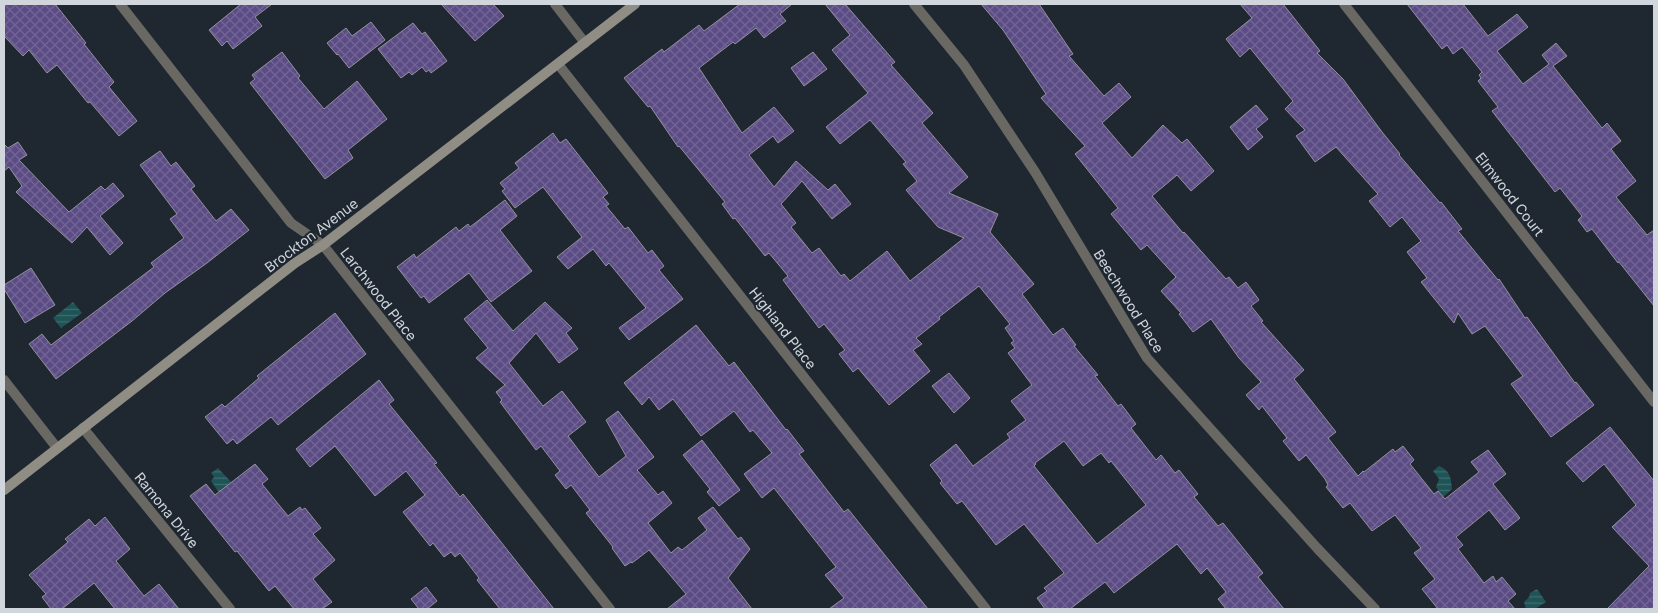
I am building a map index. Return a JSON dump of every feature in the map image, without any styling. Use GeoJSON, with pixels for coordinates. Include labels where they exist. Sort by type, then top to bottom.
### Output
{"type":"FeatureCollection","features":[{"type":"Feature","properties":{"kind":"main road","name":"Brockton Avenue"},"geometry":{"type":"LineString","coordinates":[[4,490],[295,263],[323,245],[635,4]]}},
{"type":"Feature","properties":{"kind":"street","name":"Larchwood Place"},"geometry":{"type":"LineString","coordinates":[[120,4],[291,223],[323,245],[610,609]]}},
{"type":"Feature","properties":{"kind":"street"},"geometry":{"type":"LineString","coordinates":[[555,4],[585,43]]}},
{"type":"Feature","properties":{"kind":"street","name":"Beechwood Place"},"geometry":{"type":"LineString","coordinates":[[914,4],[964,65],[1035,172],[1147,358],[1311,541],[1375,609]]}},
{"type":"Feature","properties":{"kind":"street","name":"Elmwood Court"},"geometry":{"type":"LineString","coordinates":[[1344,4],[1654,402]]}},
{"type":"Feature","properties":{"kind":"street","name":"Highland Place"},"geometry":{"type":"LineString","coordinates":[[558,64],[986,609]]}},
{"type":"Feature","properties":{"kind":"street"},"geometry":{"type":"LineString","coordinates":[[4,380],[56,448]]}},
{"type":"Feature","properties":{"kind":"street","name":"Ramona Drive"},"geometry":{"type":"LineString","coordinates":[[84,428],[230,609]]}},
{"type":"Feature","properties":{"kind":"shaded area"},"geometry":{"type":"Polygon","coordinates":[[[73,302],[82,313],[61,328],[53,318],[73,302]]]}},
{"type":"Feature","properties":{"kind":"shaded area"},"geometry":{"type":"Polygon","coordinates":[[[1439,466],[1448,472],[1452,485],[1452,489],[1443,497],[1436,487],[1439,479],[1433,471],[1439,466]]]}},
{"type":"Feature","properties":{"kind":"shaded area"},"geometry":{"type":"Polygon","coordinates":[[[218,468],[234,485],[220,494],[211,481],[214,477],[211,473],[218,468]]]}},
{"type":"Feature","properties":{"kind":"shaded area"},"geometry":{"type":"Polygon","coordinates":[[[1537,589],[1546,602],[1535,609],[1526,609],[1524,602],[1530,593],[1537,589]]]}},
{"type":"Feature","properties":{"kind":"building"},"geometry":{"type":"Polygon","coordinates":[[[4,4],[55,4],[114,82],[109,87],[137,121],[119,136],[90,102],[88,103],[57,65],[47,73],[29,50],[23,56],[4,36],[4,4]]]}},
{"type":"Feature","properties":{"kind":"building"},"geometry":{"type":"Polygon","coordinates":[[[241,4],[272,4],[255,17],[262,26],[233,49],[227,41],[222,46],[209,30],[241,4]]]}},
{"type":"Feature","properties":{"kind":"building"},"geometry":{"type":"Polygon","coordinates":[[[441,4],[493,4],[504,16],[475,41],[441,4]]]}},
{"type":"Feature","properties":{"kind":"building"},"geometry":{"type":"Polygon","coordinates":[[[740,4],[792,4],[780,14],[786,21],[764,38],[756,28],[735,44],[733,42],[699,68],[742,133],[774,107],[794,131],[778,143],[773,136],[749,155],[774,187],[796,161],[828,190],[835,184],[851,204],[832,219],[802,181],[781,204],[796,223],[791,227],[812,253],[819,248],[841,276],[844,274],[850,281],[887,251],[910,281],[964,238],[938,227],[906,190],[917,181],[903,164],[906,162],[870,120],[840,144],[826,127],[868,93],[832,50],[850,35],[825,4],[845,4],[895,62],[891,65],[933,113],[922,123],[968,177],[949,193],[998,214],[990,232],[1034,284],[1022,294],[1053,335],[1063,328],[1076,345],[1074,346],[1098,375],[1095,376],[1118,406],[1121,404],[1136,424],[1131,428],[1156,460],[1161,455],[1175,473],[1179,470],[1198,494],[1194,497],[1218,526],[1223,523],[1263,573],[1258,577],[1284,609],[1226,609],[1218,599],[1226,592],[1207,568],[1201,574],[1177,544],[1114,593],[1105,582],[1070,609],[1045,609],[1037,598],[1047,591],[1044,588],[1064,573],[1024,524],[996,545],[962,501],[957,504],[940,483],[942,481],[930,465],[956,444],[973,466],[1010,438],[1007,434],[1026,420],[1011,401],[1032,385],[1008,353],[1015,348],[1011,343],[1014,341],[1005,328],[1010,324],[979,286],[939,317],[940,319],[916,338],[922,344],[913,350],[930,371],[889,405],[858,368],[853,372],[839,354],[845,350],[824,324],[819,328],[783,280],[788,276],[769,253],[765,256],[735,218],[733,219],[722,204],[725,202],[678,147],[650,106],[648,107],[624,78],[662,49],[664,52],[699,25],[704,31],[740,4]],[[1064,441],[1035,463],[1034,466],[1097,544],[1146,505],[1111,461],[1109,463],[1101,453],[1083,466],[1064,441]]]}},
{"type":"Feature","properties":{"kind":"building"},"geometry":{"type":"Polygon","coordinates":[[[981,4],[1039,4],[1073,54],[1069,56],[1104,96],[1119,83],[1131,97],[1102,123],[1132,158],[1163,125],[1182,143],[1187,139],[1214,171],[1191,191],[1177,175],[1152,196],[1226,279],[1229,277],[1238,288],[1246,282],[1259,300],[1251,306],[1263,321],[1261,322],[1304,370],[1294,379],[1336,432],[1328,438],[1358,476],[1393,449],[1395,452],[1403,446],[1414,460],[1410,464],[1434,494],[1438,491],[1445,499],[1479,472],[1471,462],[1488,450],[1506,474],[1493,484],[1520,518],[1505,530],[1489,510],[1456,537],[1463,545],[1458,549],[1484,583],[1493,576],[1496,582],[1502,577],[1516,594],[1508,601],[1515,609],[1438,609],[1422,589],[1435,579],[1414,553],[1421,548],[1395,515],[1372,531],[1350,503],[1343,508],[1326,487],[1328,485],[1325,479],[1306,455],[1299,461],[1283,441],[1287,438],[1262,406],[1259,410],[1246,395],[1261,382],[1239,358],[1211,319],[1193,332],[1179,314],[1181,313],[1161,291],[1176,277],[1147,245],[1141,250],[1111,214],[1118,208],[1075,154],[1085,146],[1041,98],[1046,94],[1003,30],[981,4]]]}},
{"type":"Feature","properties":{"kind":"building"},"geometry":{"type":"Polygon","coordinates":[[[1240,4],[1283,4],[1320,51],[1317,53],[1343,79],[1399,155],[1441,202],[1462,229],[1458,231],[1499,279],[1525,318],[1527,317],[1575,383],[1594,405],[1551,437],[1511,384],[1523,376],[1485,326],[1472,334],[1458,313],[1454,323],[1421,282],[1427,278],[1407,252],[1421,241],[1402,217],[1390,227],[1369,201],[1378,194],[1336,147],[1315,162],[1296,136],[1305,130],[1285,109],[1293,101],[1250,48],[1240,57],[1226,39],[1252,18],[1240,4]]]}},
{"type":"Feature","properties":{"kind":"building"},"geometry":{"type":"Polygon","coordinates":[[[1407,4],[1463,4],[1488,36],[1517,14],[1528,27],[1497,51],[1523,84],[1549,64],[1542,55],[1556,43],[1567,56],[1553,66],[1602,128],[1607,123],[1621,141],[1611,149],[1636,181],[1616,197],[1647,235],[1654,230],[1654,306],[1592,229],[1587,232],[1578,220],[1582,216],[1560,188],[1555,192],[1492,111],[1498,107],[1478,81],[1481,78],[1479,75],[1482,72],[1462,47],[1453,54],[1447,45],[1442,49],[1407,4]]]}},
{"type":"Feature","properties":{"kind":"building"},"geometry":{"type":"Polygon","coordinates":[[[371,22],[385,40],[349,68],[327,43],[346,28],[352,36],[371,22]]]}},
{"type":"Feature","properties":{"kind":"building"},"geometry":{"type":"Polygon","coordinates":[[[413,23],[422,34],[425,32],[447,61],[431,73],[429,70],[426,72],[422,67],[412,75],[409,72],[401,78],[378,49],[413,23]]]}},
{"type":"Feature","properties":{"kind":"building"},"geometry":{"type":"Polygon","coordinates":[[[282,52],[300,76],[298,78],[324,109],[357,81],[387,119],[348,150],[353,158],[325,179],[250,83],[255,79],[252,75],[282,52]]]}},
{"type":"Feature","properties":{"kind":"building"},"geometry":{"type":"Polygon","coordinates":[[[813,52],[827,69],[804,86],[791,68],[813,52]]]}},
{"type":"Feature","properties":{"kind":"building"},"geometry":{"type":"Polygon","coordinates":[[[1256,105],[1268,119],[1256,129],[1263,137],[1248,150],[1230,127],[1256,105]]]}},
{"type":"Feature","properties":{"kind":"building"},"geometry":{"type":"Polygon","coordinates":[[[553,133],[560,143],[566,139],[608,193],[603,197],[609,204],[606,206],[625,229],[628,227],[648,253],[652,250],[664,266],[659,270],[683,299],[629,340],[619,328],[646,308],[609,263],[606,266],[593,249],[568,269],[557,257],[582,237],[543,187],[515,208],[502,191],[505,189],[500,183],[519,168],[515,163],[553,133]]]}},
{"type":"Feature","properties":{"kind":"building"},"geometry":{"type":"Polygon","coordinates":[[[18,142],[27,155],[19,160],[69,212],[101,186],[105,190],[113,183],[124,196],[100,216],[123,243],[110,255],[87,227],[72,243],[16,192],[22,186],[9,167],[4,171],[4,146],[8,148],[18,142]]]}},
{"type":"Feature","properties":{"kind":"building"},"geometry":{"type":"Polygon","coordinates":[[[160,151],[171,166],[176,162],[195,186],[191,189],[216,221],[231,209],[249,230],[56,379],[29,344],[42,334],[51,345],[154,267],[151,263],[184,238],[170,219],[177,214],[140,165],[160,151]]]}},
{"type":"Feature","properties":{"kind":"building"},"geometry":{"type":"Polygon","coordinates":[[[505,200],[517,216],[500,230],[532,271],[491,302],[469,273],[429,303],[424,296],[421,298],[397,267],[414,254],[416,258],[456,227],[459,231],[468,224],[470,227],[505,200]]]}},
{"type":"Feature","properties":{"kind":"building"},"geometry":{"type":"Polygon","coordinates":[[[31,268],[55,305],[25,323],[4,289],[4,285],[31,268]]]}},
{"type":"Feature","properties":{"kind":"building"},"geometry":{"type":"Polygon","coordinates":[[[487,300],[513,331],[545,302],[572,328],[566,333],[578,349],[559,363],[536,333],[509,363],[543,406],[562,391],[586,422],[568,436],[599,477],[626,456],[606,420],[618,411],[654,457],[637,470],[658,495],[663,491],[672,503],[648,523],[671,553],[678,547],[682,550],[707,530],[698,518],[713,507],[738,539],[741,537],[750,549],[728,578],[752,609],[667,609],[686,594],[649,550],[625,566],[613,547],[586,513],[590,510],[571,485],[566,489],[555,475],[560,471],[541,446],[536,450],[500,402],[502,400],[496,392],[505,385],[476,358],[488,348],[464,319],[487,300]]]}},
{"type":"Feature","properties":{"kind":"building"},"geometry":{"type":"Polygon","coordinates":[[[335,313],[366,354],[278,425],[271,417],[237,444],[233,439],[227,444],[205,417],[222,404],[225,407],[259,378],[257,376],[335,313]]]}},
{"type":"Feature","properties":{"kind":"building"},"geometry":{"type":"Polygon","coordinates":[[[696,325],[729,366],[734,362],[804,451],[799,454],[844,512],[848,509],[928,609],[829,609],[844,598],[825,575],[836,567],[774,488],[762,498],[744,474],[772,453],[753,430],[750,432],[734,411],[701,436],[673,399],[659,410],[649,397],[642,405],[624,383],[696,325]]]}},
{"type":"Feature","properties":{"kind":"building"},"geometry":{"type":"Polygon","coordinates":[[[949,373],[970,398],[954,413],[932,386],[949,373]]]}},
{"type":"Feature","properties":{"kind":"building"},"geometry":{"type":"Polygon","coordinates":[[[379,380],[394,400],[389,404],[437,463],[434,464],[460,497],[463,494],[554,609],[500,609],[477,580],[479,578],[460,553],[455,557],[451,552],[444,557],[433,543],[430,546],[403,512],[425,495],[406,471],[375,496],[335,446],[310,467],[296,449],[379,380]]]}},
{"type":"Feature","properties":{"kind":"building"},"geometry":{"type":"Polygon","coordinates":[[[1610,427],[1654,481],[1654,609],[1607,609],[1649,566],[1612,527],[1636,505],[1604,464],[1583,482],[1566,463],[1610,427]]]}},
{"type":"Feature","properties":{"kind":"building"},"geometry":{"type":"Polygon","coordinates":[[[702,440],[740,490],[719,506],[707,492],[710,489],[683,455],[702,440]]]}},
{"type":"Feature","properties":{"kind":"building"},"geometry":{"type":"Polygon","coordinates":[[[255,464],[268,479],[262,484],[288,516],[300,507],[302,510],[305,508],[321,528],[313,534],[335,560],[313,579],[332,602],[322,609],[294,609],[275,586],[269,591],[190,496],[206,484],[215,495],[255,464]]]}},
{"type":"Feature","properties":{"kind":"building"},"geometry":{"type":"Polygon","coordinates":[[[105,517],[130,549],[116,561],[144,596],[159,584],[179,609],[115,609],[94,583],[62,609],[51,609],[42,597],[46,594],[29,575],[68,542],[65,539],[89,519],[95,526],[105,517]]]}},
{"type":"Feature","properties":{"kind":"building"},"geometry":{"type":"Polygon","coordinates":[[[426,587],[437,601],[427,609],[419,609],[411,599],[426,587]]]}}]}
